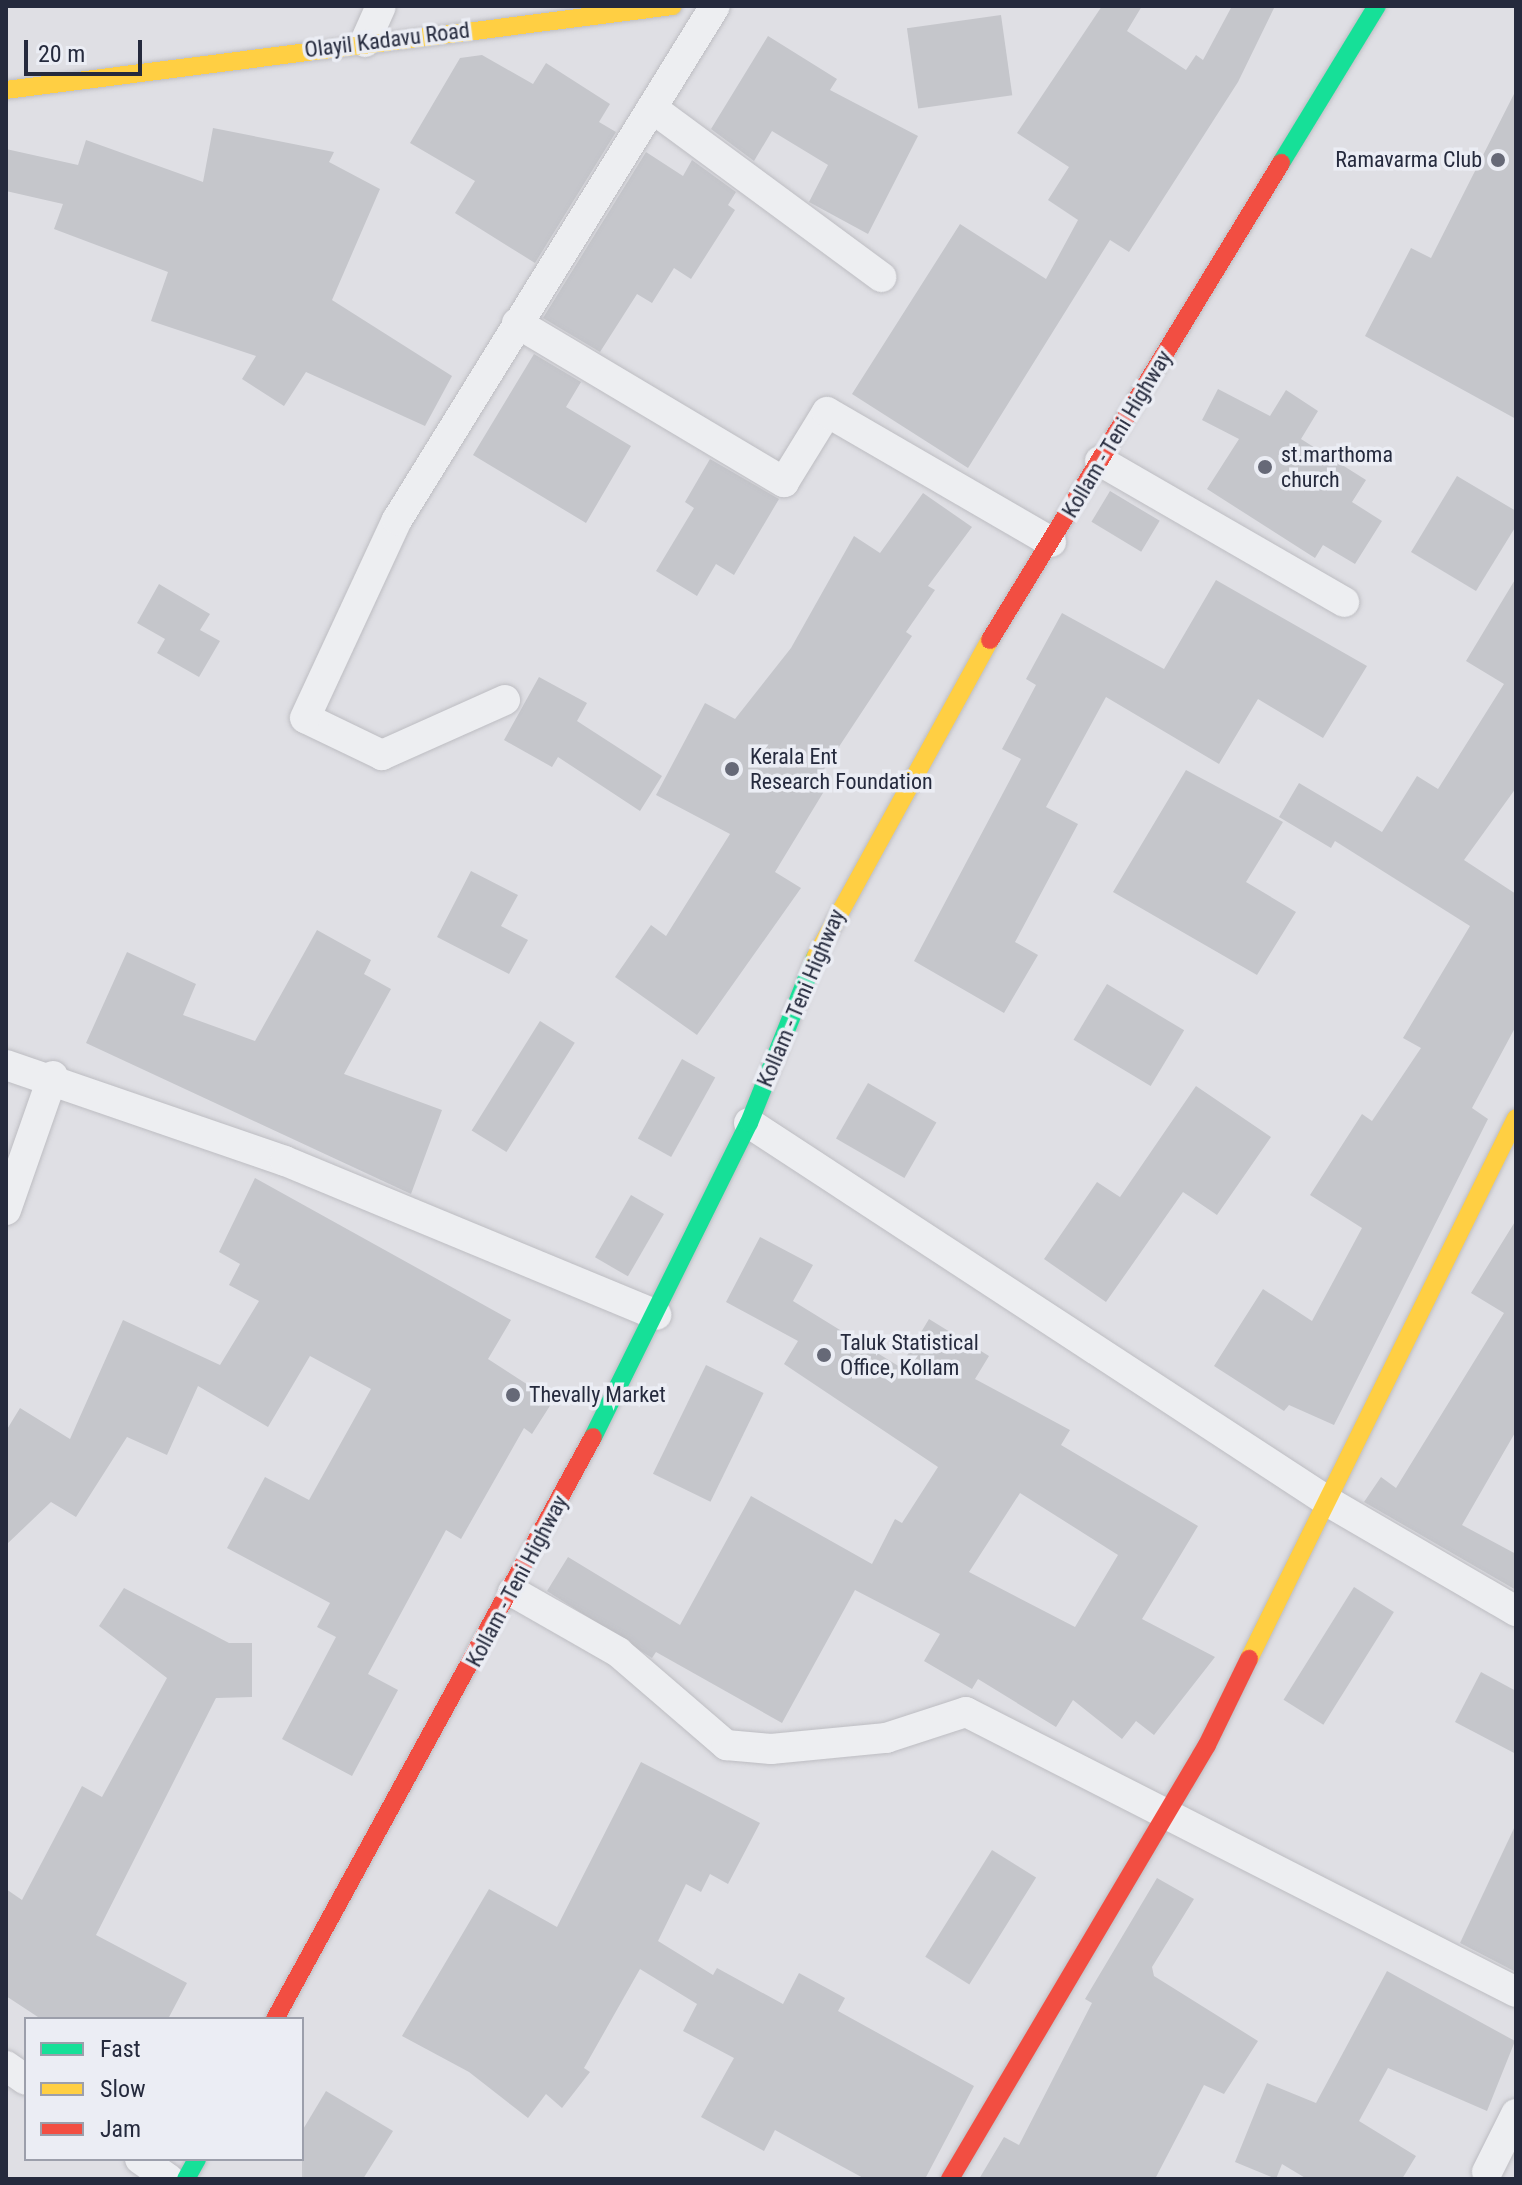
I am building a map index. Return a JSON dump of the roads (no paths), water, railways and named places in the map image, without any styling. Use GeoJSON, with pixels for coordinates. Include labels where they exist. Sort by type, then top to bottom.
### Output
{"type":"FeatureCollection","features":[{"type":"Feature","properties":{"kind":"main road","name":"Olayil Kadavu Road"},"geometry":{"type":"LineString","coordinates":[[6,90],[365,42],[673,6]]}},
{"type":"Feature","properties":{"kind":"main road","name":"Kollam - Teni Highway"},"geometry":{"type":"LineString","coordinates":[[276,2017],[513,1592],[656,1315],[749,1123],[830,921],[947,710],[1377,6]]}},
{"type":"Feature","properties":{"kind":"main road"},"geometry":{"type":"LineString","coordinates":[[950,2179],[1165,1809],[1207,1745],[1516,1118]]}},
{"type":"Feature","properties":{"kind":"main road"},"geometry":{"type":"LineString","coordinates":[[186,2179],[196,2161]]}},
{"type":"Feature","properties":{"kind":"street"},"geometry":{"type":"LineString","coordinates":[[365,42],[381,6]]}},
{"type":"Feature","properties":{"kind":"street"},"geometry":{"type":"LineString","coordinates":[[505,700],[382,755],[305,718],[397,520],[715,6]]}},
{"type":"Feature","properties":{"kind":"street"},"geometry":{"type":"LineString","coordinates":[[652,108],[881,277]]}},
{"type":"Feature","properties":{"kind":"street"},"geometry":{"type":"LineString","coordinates":[[517,323],[784,482],[827,412],[1051,542]]}},
{"type":"Feature","properties":{"kind":"street"},"geometry":{"type":"LineString","coordinates":[[1100,461],[1344,602]]}},
{"type":"Feature","properties":{"kind":"street"},"geometry":{"type":"LineString","coordinates":[[6,1065],[53,1076],[285,1161],[656,1315]]}},
{"type":"Feature","properties":{"kind":"street"},"geometry":{"type":"LineString","coordinates":[[6,1210],[53,1076]]}},
{"type":"Feature","properties":{"kind":"street"},"geometry":{"type":"LineString","coordinates":[[749,1123],[1327,1501],[1516,1611]]}},
{"type":"Feature","properties":{"kind":"street"},"geometry":{"type":"LineString","coordinates":[[513,1592],[618,1652],[726,1745],[771,1749],[886,1738],[966,1712],[1165,1809],[1516,1992]]}},
{"type":"Feature","properties":{"kind":"street"},"geometry":{"type":"LineString","coordinates":[[6,2066],[24,2079]]}},
{"type":"Feature","properties":{"kind":"street"},"geometry":{"type":"LineString","coordinates":[[1487,2172],[1516,2114]]}},
{"type":"Feature","properties":{"kind":"street"},"geometry":{"type":"LineString","coordinates":[[143,2161],[169,2179]]}},
{"type":"Feature","properties":{"kind":"place","name":"Ramavarma Club"},"geometry":{"type":"Point","coordinates":[1498,160]}},
{"type":"Feature","properties":{"kind":"place","name":"st.marthoma church"},"geometry":{"type":"Point","coordinates":[1265,467]}},
{"type":"Feature","properties":{"kind":"place","name":"Kerala Ent Research Foundation"},"geometry":{"type":"Point","coordinates":[732,769]}},
{"type":"Feature","properties":{"kind":"place","name":"Taluk Statistical Office, Kollam"},"geometry":{"type":"Point","coordinates":[824,1355]}},
{"type":"Feature","properties":{"kind":"place","name":"Thevally Market"},"geometry":{"type":"Point","coordinates":[513,1395]}}]}
